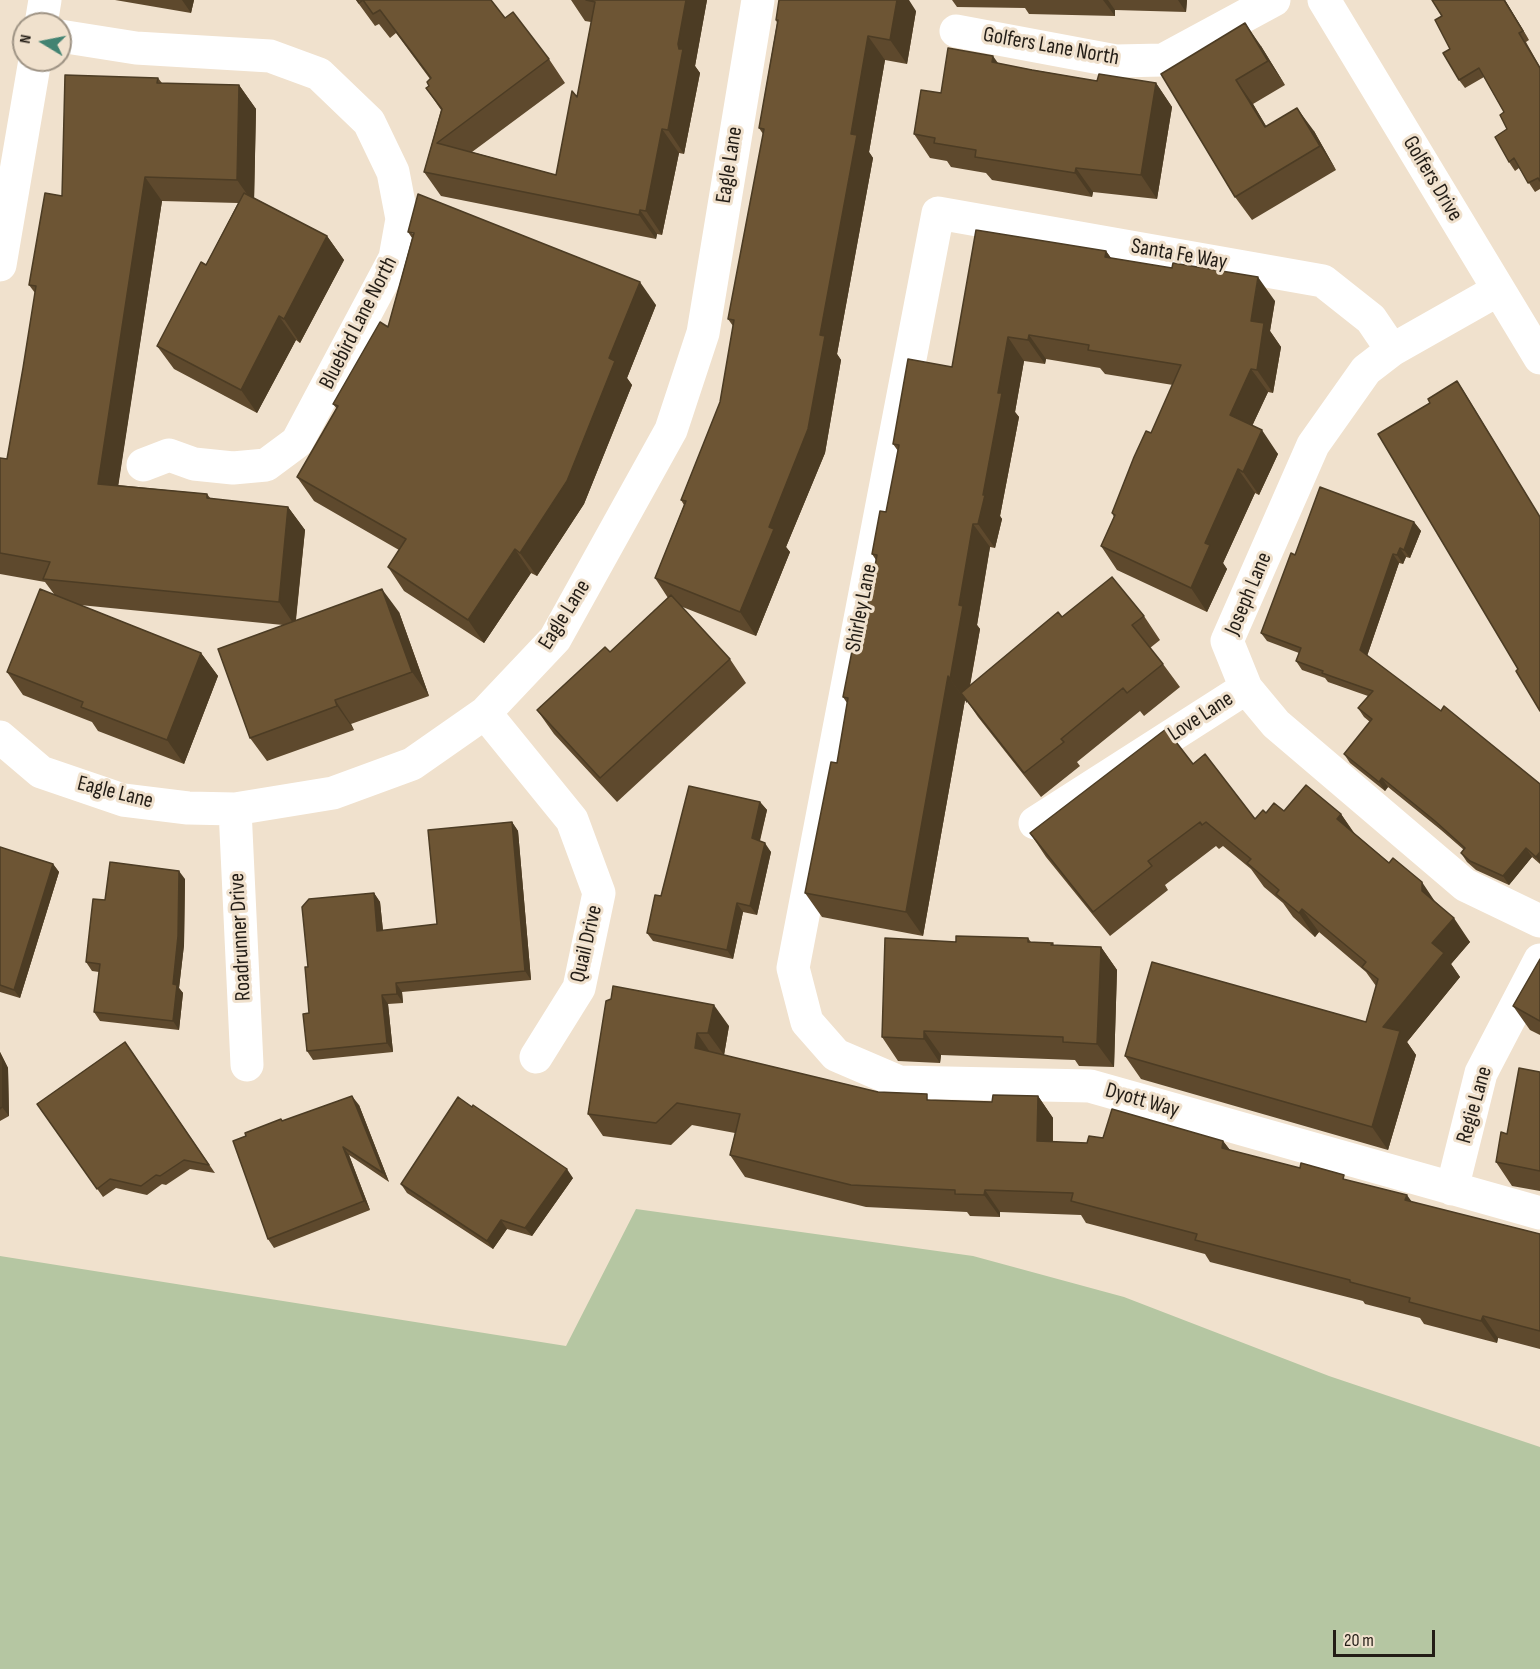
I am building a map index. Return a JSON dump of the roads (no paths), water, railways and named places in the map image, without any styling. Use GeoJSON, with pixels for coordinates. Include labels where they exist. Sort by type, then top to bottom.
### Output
{"type":"FeatureCollection","features":[{"type":"Feature","properties":{"kind":"street","name":"Eagle Lane"},"geometry":{"type":"LineString","coordinates":[[0,737],[41,771],[123,800],[188,808],[235,810],[333,793],[412,764],[485,713],[555,639],[670,430],[703,333],[758,0]]}},
{"type":"Feature","properties":{"kind":"street","name":"Golfers Lane North"},"geometry":{"type":"LineString","coordinates":[[956,31],[1116,61],[1163,60],[1274,0]]}},
{"type":"Feature","properties":{"kind":"street","name":"Golfers Drive"},"geometry":{"type":"LineString","coordinates":[[1324,0],[1540,358]]}},
{"type":"Feature","properties":{"kind":"street","name":"Bluebird Lane North"},"geometry":{"type":"LineString","coordinates":[[72,38],[136,48],[270,56],[319,74],[369,122],[393,172],[402,219],[396,258],[297,442],[266,465],[223,467],[194,464],[169,455],[144,465]]}},
{"type":"Feature","properties":{"kind":"street"},"geometry":{"type":"LineString","coordinates":[[0,265],[33,72]]}},
{"type":"Feature","properties":{"kind":"street","name":"Santa Fe Way"},"geometry":{"type":"LineString","coordinates":[[938,213],[1323,281],[1371,319],[1392,350]]}},
{"type":"Feature","properties":{"kind":"street","name":"Shirley Lane"},"geometry":{"type":"LineString","coordinates":[[793,968],[938,213]]}},
{"type":"Feature","properties":{"kind":"street","name":"Joseph Lane"},"geometry":{"type":"LineString","coordinates":[[1498,290],[1392,350],[1366,370],[1313,445],[1227,641],[1246,688],[1276,724],[1466,885],[1540,921]]}},
{"type":"Feature","properties":{"kind":"street","name":"Love Lane"},"geometry":{"type":"LineString","coordinates":[[1035,823],[1246,688]]}},
{"type":"Feature","properties":{"kind":"street","name":"Quail Drive"},"geometry":{"type":"LineString","coordinates":[[485,713],[572,820],[599,893],[579,988],[536,1057]]}},
{"type":"Feature","properties":{"kind":"street","name":"Roadrunner Drive"},"geometry":{"type":"LineString","coordinates":[[235,810],[247,1065]]}},
{"type":"Feature","properties":{"kind":"street","name":"Regie Lane"},"geometry":{"type":"LineString","coordinates":[[1452,1189],[1481,1073],[1540,960]]}},
{"type":"Feature","properties":{"kind":"street","name":"Dyott Way"},"geometry":{"type":"LineString","coordinates":[[793,968],[807,1022],[836,1055],[899,1082],[1090,1086],[1540,1213]]}}]}
